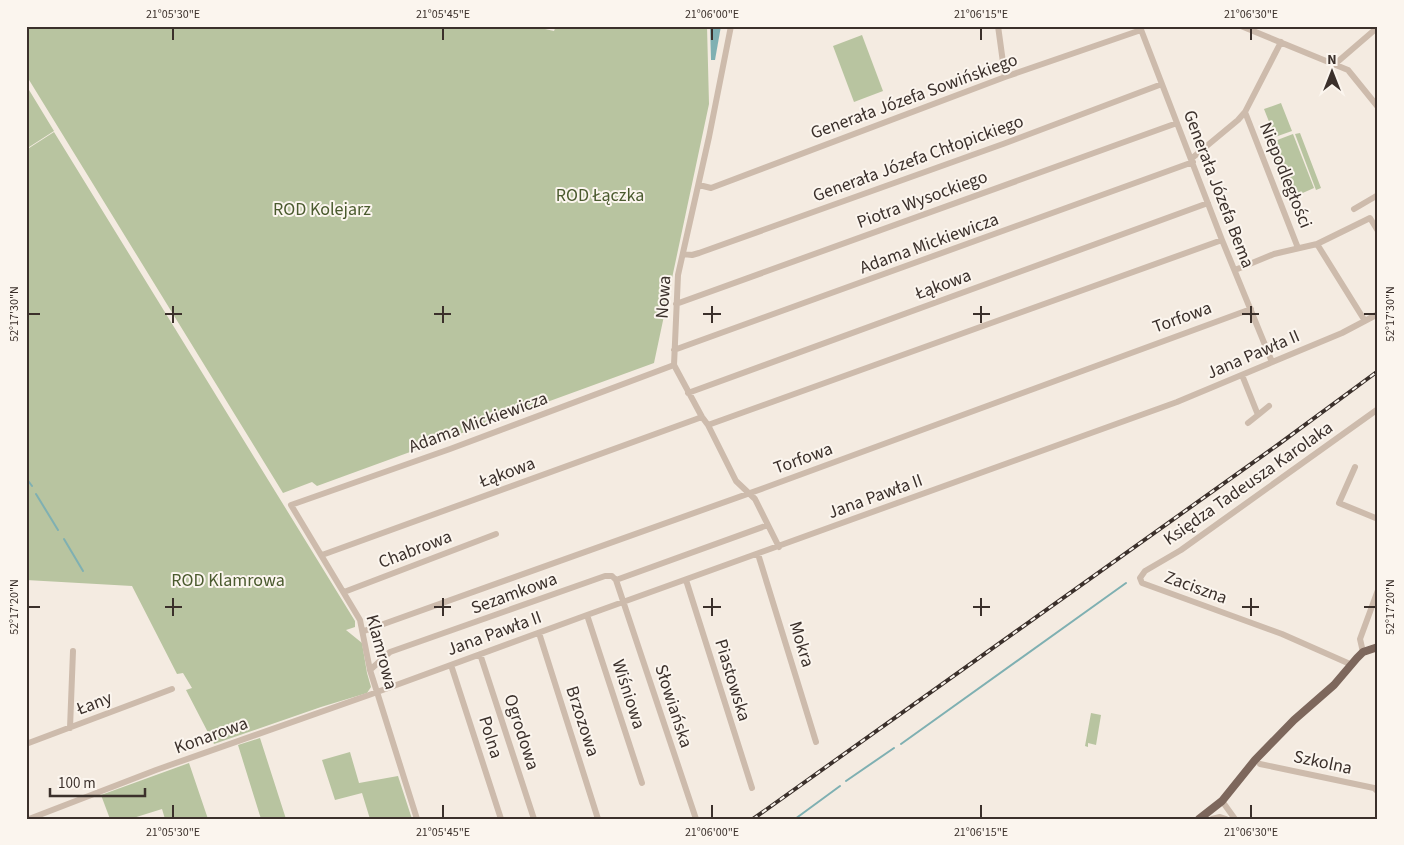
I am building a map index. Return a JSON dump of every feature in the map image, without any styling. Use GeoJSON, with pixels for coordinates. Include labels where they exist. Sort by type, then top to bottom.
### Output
{"type":"FeatureCollection","features":[{"type":"Feature","properties":{"kind":"main road"},"geometry":{"type":"LineString","coordinates":[[1199,819],[1222,801],[1255,760],[1294,720],[1334,685],[1350,664],[1363,652],[1378,647]]}},
{"type":"Feature","properties":{"kind":"street","name":"Nowa"},"geometry":{"type":"LineString","coordinates":[[731,26],[699,185],[678,274],[674,365],[702,418],[708,424],[736,481],[755,499],[779,547]]}},
{"type":"Feature","properties":{"kind":"street"},"geometry":{"type":"LineString","coordinates":[[998,26],[1005,78]]}},
{"type":"Feature","properties":{"kind":"street"},"geometry":{"type":"LineString","coordinates":[[1242,26],[1350,72],[1378,107]]}},
{"type":"Feature","properties":{"kind":"street"},"geometry":{"type":"LineString","coordinates":[[1335,64],[1378,27]]}},
{"type":"Feature","properties":{"kind":"street","name":"Generała Józefa Sowińskiego"},"geometry":{"type":"LineString","coordinates":[[699,185],[708,188],[712,187],[1140,28]]}},
{"type":"Feature","properties":{"kind":"street","name":"Generała Józefa Bema"},"geometry":{"type":"LineString","coordinates":[[1140,28],[1222,240],[1272,362]]}},
{"type":"Feature","properties":{"kind":"street","name":"Adama Mickiewicza"},"geometry":{"type":"LineString","coordinates":[[674,350],[1192,160],[1245,112],[1281,42]]}},
{"type":"Feature","properties":{"kind":"street","name":"Generała Józefa Chłopickiego"},"geometry":{"type":"LineString","coordinates":[[682,254],[692,255],[1003,144],[1162,84]]}},
{"type":"Feature","properties":{"kind":"street","name":"Niepodległości"},"geometry":{"type":"LineString","coordinates":[[1245,112],[1298,248]]}},
{"type":"Feature","properties":{"kind":"street","name":"Piotra Wysockiego"},"geometry":{"type":"LineString","coordinates":[[676,304],[1177,123]]}},
{"type":"Feature","properties":{"kind":"street"},"geometry":{"type":"LineString","coordinates":[[1354,209],[1378,195]]}},
{"type":"Feature","properties":{"kind":"street","name":"Łąkowa"},"geometry":{"type":"LineString","coordinates":[[688,393],[1208,203]]}},
{"type":"Feature","properties":{"kind":"street"},"geometry":{"type":"LineString","coordinates":[[1235,270],[1274,254],[1316,244],[1370,218],[1378,230]]}},
{"type":"Feature","properties":{"kind":"street"},"geometry":{"type":"LineString","coordinates":[[708,424],[1222,240]]}},
{"type":"Feature","properties":{"kind":"street","name":"Niepodległości"},"geometry":{"type":"LineString","coordinates":[[1316,244],[1365,321]]}},
{"type":"Feature","properties":{"kind":"street","name":"Torfowa"},"geometry":{"type":"LineString","coordinates":[[364,631],[749,493],[1250,309]]}},
{"type":"Feature","properties":{"kind":"street","name":"Jana Pawła II"},"geometry":{"type":"LineString","coordinates":[[376,692],[1177,402],[1342,333],[1378,314]]}},
{"type":"Feature","properties":{"kind":"street","name":"Adama Mickiewicza"},"geometry":{"type":"LineString","coordinates":[[291,505],[450,449],[674,365]]}},
{"type":"Feature","properties":{"kind":"street"},"geometry":{"type":"LineString","coordinates":[[1242,375],[1258,415]]}},
{"type":"Feature","properties":{"kind":"street"},"geometry":{"type":"LineString","coordinates":[[1248,423],[1269,406]]}},
{"type":"Feature","properties":{"kind":"street","name":"Księdza Tadeusza Karolaka"},"geometry":{"type":"LineString","coordinates":[[1142,583],[1140,578],[1145,571],[1181,550],[1378,409]]}},
{"type":"Feature","properties":{"kind":"street","name":"Łąkowa"},"geometry":{"type":"LineString","coordinates":[[322,555],[702,418]]}},
{"type":"Feature","properties":{"kind":"street"},"geometry":{"type":"LineString","coordinates":[[1355,467],[1339,504],[1378,519]]}},
{"type":"Feature","properties":{"kind":"street","name":"Klamrowa"},"geometry":{"type":"LineString","coordinates":[[291,505],[360,620],[364,631],[370,670],[376,692],[417,819]]}},
{"type":"Feature","properties":{"kind":"street","name":"Sezamkowa"},"geometry":{"type":"LineString","coordinates":[[370,670],[390,652],[605,576],[612,576],[616,580],[768,525]]}},
{"type":"Feature","properties":{"kind":"street","name":"Chabrowa"},"geometry":{"type":"LineString","coordinates":[[344,592],[496,534]]}},
{"type":"Feature","properties":{"kind":"street","name":"Mokra"},"geometry":{"type":"LineString","coordinates":[[758,554],[816,742]]}},
{"type":"Feature","properties":{"kind":"street"},"geometry":{"type":"LineString","coordinates":[[616,580],[624,602]]}},
{"type":"Feature","properties":{"kind":"street","name":"Piastowska"},"geometry":{"type":"LineString","coordinates":[[686,580],[752,788]]}},
{"type":"Feature","properties":{"kind":"street","name":"Zaciszna"},"geometry":{"type":"LineString","coordinates":[[1142,583],[1282,634],[1350,664]]}},
{"type":"Feature","properties":{"kind":"street"},"geometry":{"type":"LineString","coordinates":[[1363,652],[1360,639],[1378,590]]}},
{"type":"Feature","properties":{"kind":"street","name":"Słowiańska"},"geometry":{"type":"LineString","coordinates":[[624,602],[696,819]]}},
{"type":"Feature","properties":{"kind":"street","name":"Wiśniowa"},"geometry":{"type":"LineString","coordinates":[[587,615],[642,782]]}},
{"type":"Feature","properties":{"kind":"street","name":"Brzozowa"},"geometry":{"type":"LineString","coordinates":[[539,633],[598,819]]}},
{"type":"Feature","properties":{"kind":"street"},"geometry":{"type":"LineString","coordinates":[[70,728],[73,651]]}},
{"type":"Feature","properties":{"kind":"street","name":"Ogrodowa"},"geometry":{"type":"LineString","coordinates":[[480,654],[534,819]]}},
{"type":"Feature","properties":{"kind":"street","name":"Polna"},"geometry":{"type":"LineString","coordinates":[[452,665],[500,819]]}},
{"type":"Feature","properties":{"kind":"street","name":"Łany"},"geometry":{"type":"LineString","coordinates":[[26,744],[172,689]]}},
{"type":"Feature","properties":{"kind":"street","name":"Konarowa"},"geometry":{"type":"LineString","coordinates":[[29,819],[184,760],[376,692]]}},
{"type":"Feature","properties":{"kind":"street","name":"Szkolna"},"geometry":{"type":"LineString","coordinates":[[1260,764],[1374,788],[1378,792]]}},
{"type":"Feature","properties":{"kind":"street"},"geometry":{"type":"LineString","coordinates":[[1222,801],[1235,819]]}},
{"type":"Feature","properties":{"kind":"street"},"geometry":{"type":"LineString","coordinates":[[1212,819],[1220,817],[1226,819]]}},
{"type":"Feature","properties":{"kind":"green space","name":"ROD Kolejarz"},"geometry":{"type":"Polygon","coordinates":[[[26,26],[543,26],[545,29],[554,31],[556,26],[707,26],[709,104],[654,363],[317,486],[312,482],[283,493],[26,75],[26,26]]]}},
{"type":"Feature","properties":{"kind":"green space"},"geometry":{"type":"Polygon","coordinates":[[[862,35],[883,91],[854,102],[833,46],[862,35]]]}},
{"type":"Feature","properties":{"kind":"green space"},"geometry":{"type":"Polygon","coordinates":[[[26,85],[54,131],[26,149],[26,85]]]}},
{"type":"Feature","properties":{"kind":"green space"},"geometry":{"type":"Polygon","coordinates":[[[1281,103],[1292,131],[1275,137],[1264,109],[1281,103]]]}},
{"type":"Feature","properties":{"kind":"green space","name":"ROD Klamrowa"},"geometry":{"type":"Polygon","coordinates":[[[54,132],[355,621],[355,627],[346,630],[362,643],[371,687],[367,693],[214,744],[186,690],[192,688],[183,673],[177,674],[132,586],[26,580],[26,150],[54,132]]]}},
{"type":"Feature","properties":{"kind":"green space"},"geometry":{"type":"Polygon","coordinates":[[[1300,133],[1321,188],[1316,190],[1295,134],[1300,133]]]}},
{"type":"Feature","properties":{"kind":"green space"},"geometry":{"type":"Polygon","coordinates":[[[1293,134],[1314,188],[1289,199],[1267,144],[1293,134]]]}},
{"type":"Feature","properties":{"kind":"green space"},"geometry":{"type":"Polygon","coordinates":[[[1091,713],[1101,715],[1096,745],[1088,743],[1088,747],[1085,746],[1091,713]]]}},
{"type":"Feature","properties":{"kind":"green space"},"geometry":{"type":"Polygon","coordinates":[[[260,738],[286,819],[261,819],[238,745],[260,738]]]}},
{"type":"Feature","properties":{"kind":"green space"},"geometry":{"type":"Polygon","coordinates":[[[350,752],[359,783],[398,776],[412,819],[370,819],[362,793],[335,800],[322,760],[350,752]]]}},
{"type":"Feature","properties":{"kind":"green space"},"geometry":{"type":"Polygon","coordinates":[[[189,763],[208,819],[165,819],[162,809],[130,819],[110,819],[101,795],[189,763]]]}},
{"type":"Feature","properties":{"kind":"water"},"geometry":{"type":"Polygon","coordinates":[[[710,26],[721,26],[715,60],[711,60],[710,26]]]}},
{"type":"Feature","properties":{"kind":"waterway"},"geometry":{"type":"LineString","coordinates":[[26,478],[32,486]]}},
{"type":"Feature","properties":{"kind":"waterway"},"geometry":{"type":"LineString","coordinates":[[36,494],[58,530]]}},
{"type":"Feature","properties":{"kind":"waterway"},"geometry":{"type":"LineString","coordinates":[[64,539],[83,571]]}},
{"type":"Feature","properties":{"kind":"waterway"},"geometry":{"type":"LineString","coordinates":[[901,744],[1126,583]]}},
{"type":"Feature","properties":{"kind":"waterway"},"geometry":{"type":"LineString","coordinates":[[846,781],[894,748]]}},
{"type":"Feature","properties":{"kind":"waterway"},"geometry":{"type":"LineString","coordinates":[[795,819],[840,786]]}},
{"type":"Feature","properties":{"kind":"railway"},"geometry":{"type":"LineString","coordinates":[[753,819],[1279,444],[1378,371]]}},
{"type":"Feature","properties":{"kind":"park label","name":"ROD Łączka"},"geometry":{"type":"Point","coordinates":[600,195]}}]}
